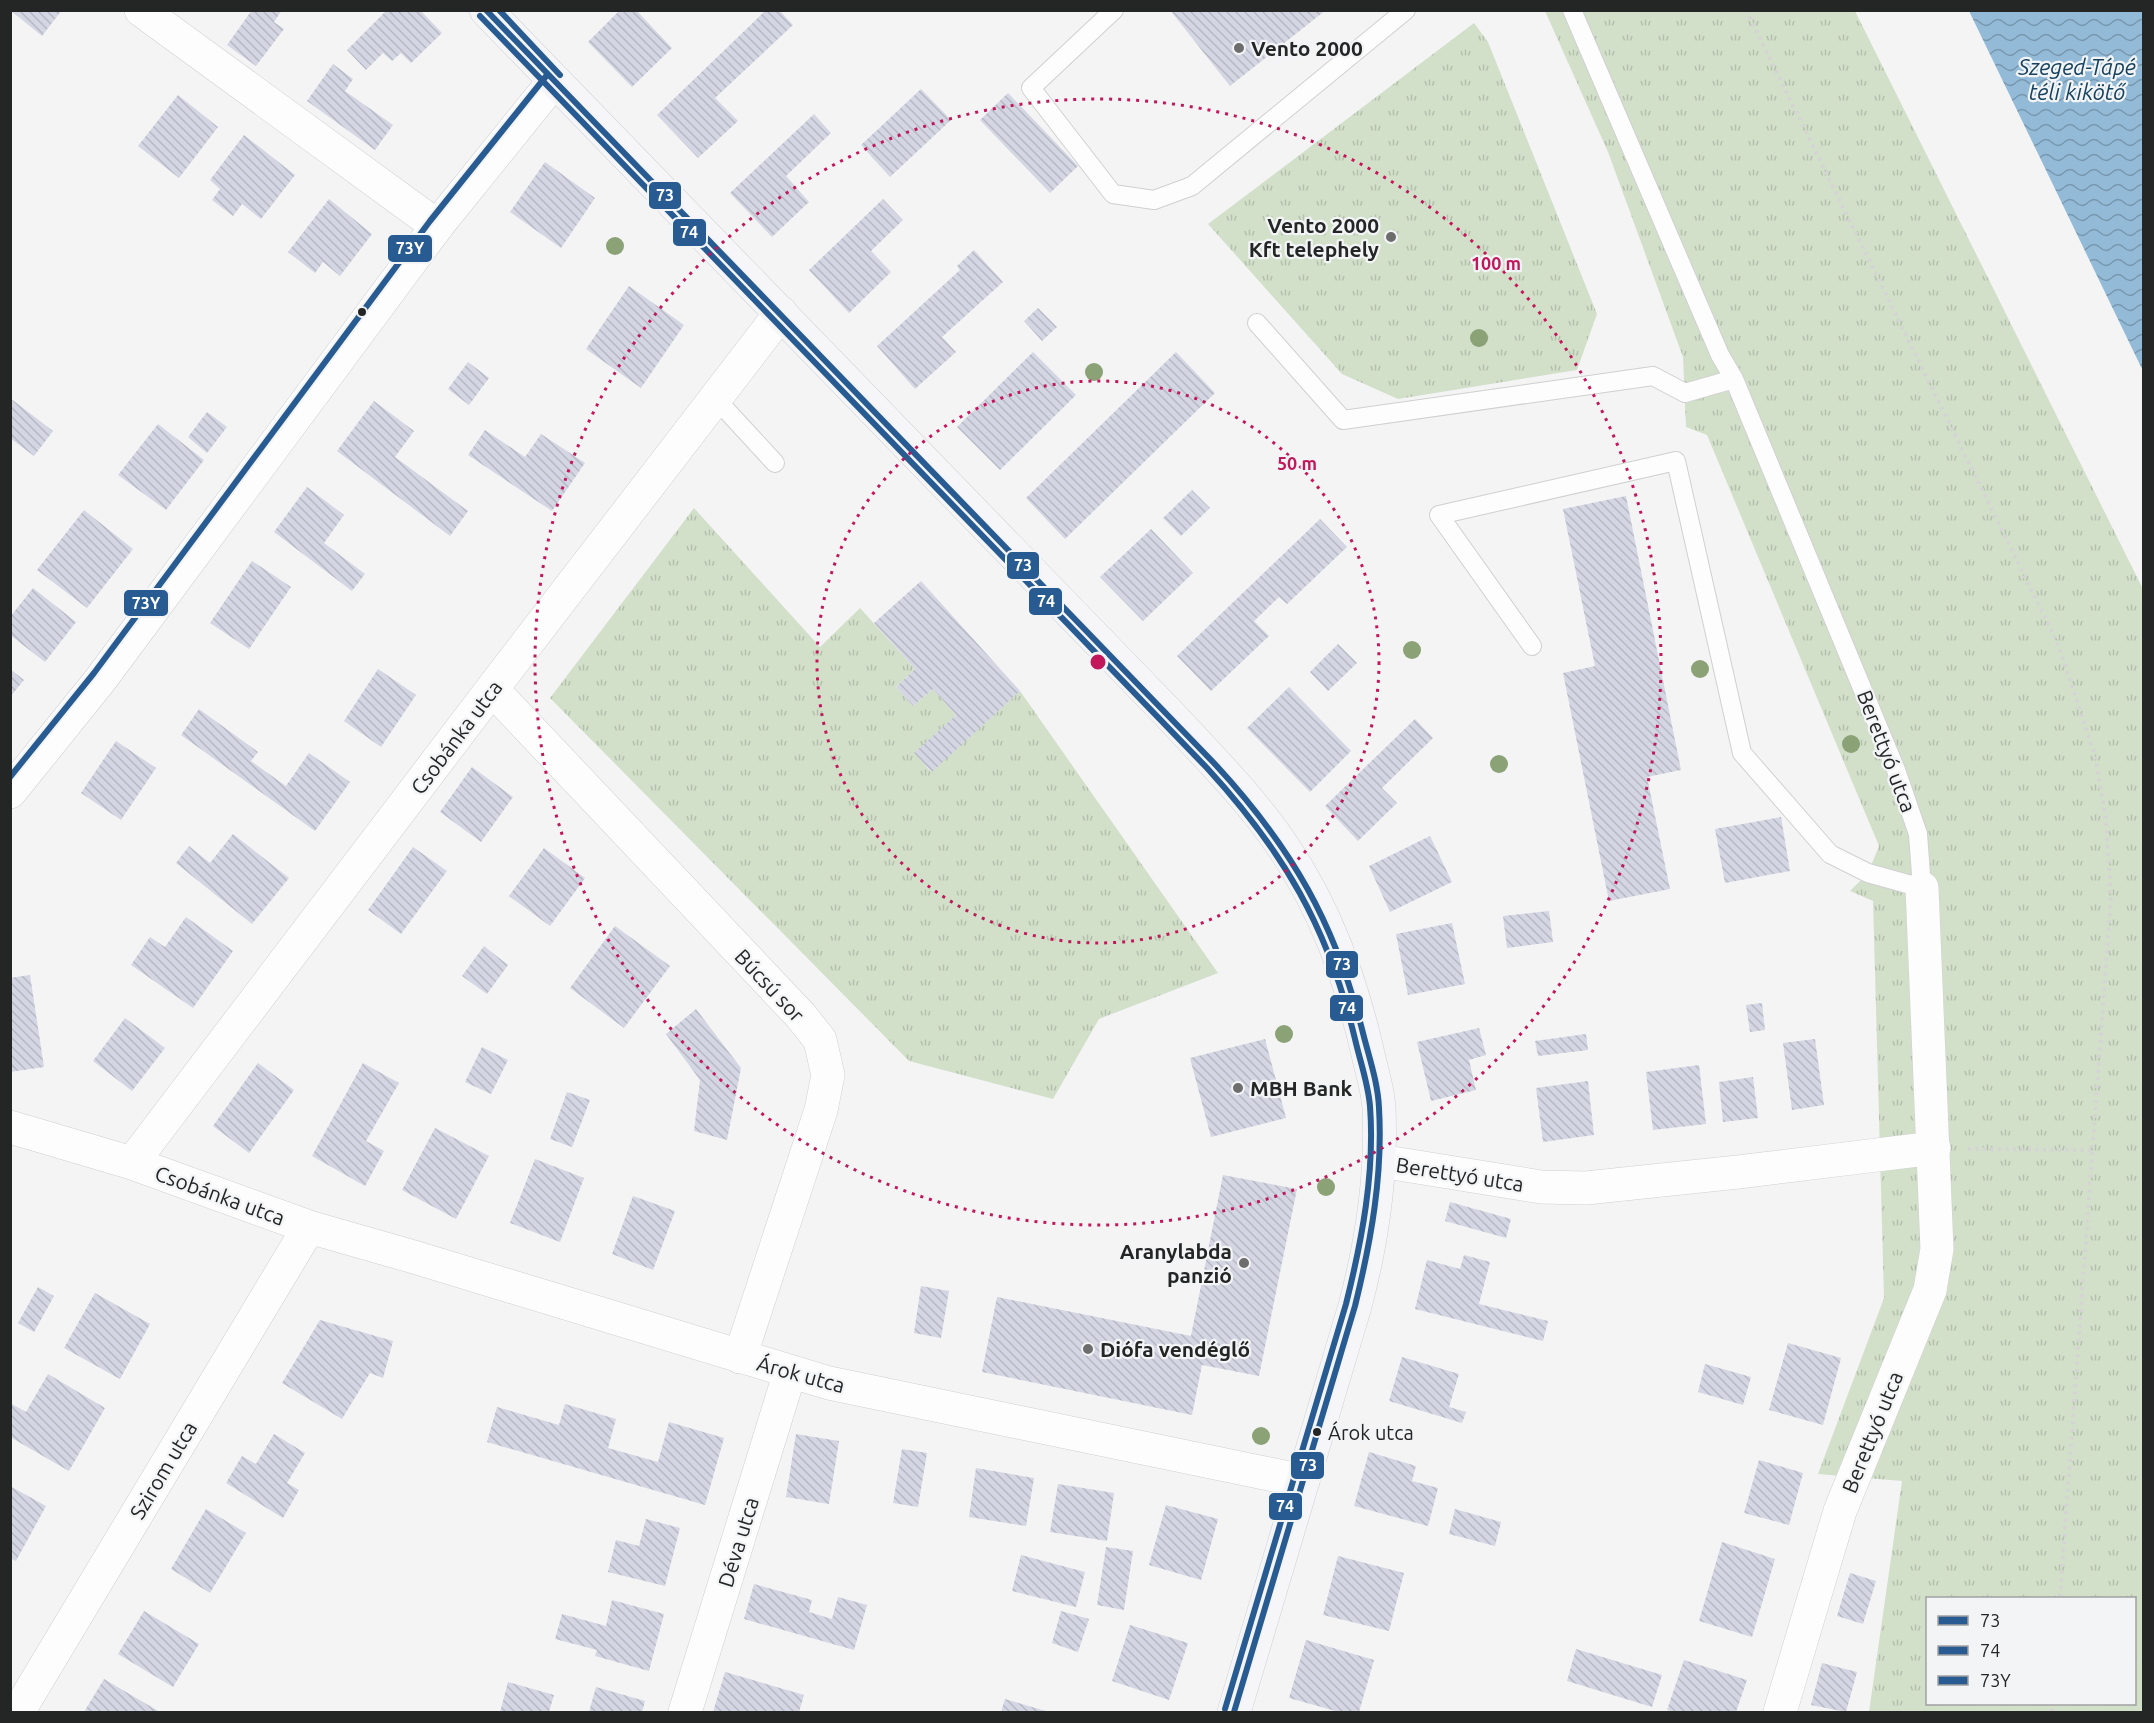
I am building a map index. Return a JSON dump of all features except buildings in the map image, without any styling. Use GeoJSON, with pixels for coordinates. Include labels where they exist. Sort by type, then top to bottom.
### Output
{"type":"FeatureCollection","features":[{"type":"Feature","properties":{"kind":"main road"},"geometry":{"type":"LineString","coordinates":[[486,10],[1170,714],[1245,798],[1281,844],[1311,891],[1347,973],[1360,1018],[1379,1105],[1380,1161],[1368,1256],[1355,1306],[1234,1713]]}},
{"type":"Feature","properties":{"kind":"street"},"geometry":{"type":"LineString","coordinates":[[141,10],[437,226]]}},
{"type":"Feature","properties":{"kind":"street"},"geometry":{"type":"LineString","coordinates":[[10,792],[101,679],[437,226],[554,81]]}},
{"type":"Feature","properties":{"kind":"street","name":"Csobánka utca"},"geometry":{"type":"LineString","coordinates":[[132,1163],[781,313]]}},
{"type":"Feature","properties":{"kind":"street","name":"Búcsú sor"},"geometry":{"type":"LineString","coordinates":[[492,689],[801,1016],[820,1040],[828,1075],[821,1110],[740,1357]]}},
{"type":"Feature","properties":{"kind":"street","name":"Berettyó utca"},"geometry":{"type":"LineString","coordinates":[[1780,1713],[1840,1511],[1930,1290],[1937,1249],[1923,888]]}},
{"type":"Feature","properties":{"kind":"street","name":"Csobánka utca"},"geometry":{"type":"LineString","coordinates":[[10,1127],[132,1163],[309,1227]]}},
{"type":"Feature","properties":{"kind":"street","name":"Berettyó utca"},"geometry":{"type":"LineString","coordinates":[[1380,1161],[1541,1187],[1586,1188],[1934,1148]]}},
{"type":"Feature","properties":{"kind":"street","name":"Árok utca"},"geometry":{"type":"LineString","coordinates":[[309,1227],[829,1383],[1303,1481]]}},
{"type":"Feature","properties":{"kind":"street","name":"Szirom utca"},"geometry":{"type":"LineString","coordinates":[[18,1713],[309,1227]]}},
{"type":"Feature","properties":{"kind":"street","name":"Déva utca"},"geometry":{"type":"LineString","coordinates":[[685,1713],[790,1372]]}},
{"type":"Feature","properties":{"kind":"lane"},"geometry":{"type":"LineString","coordinates":[[1114,10],[1031,88],[1113,194],[1154,200],[1192,186],[1406,10]]}},
{"type":"Feature","properties":{"kind":"lane","name":"Berettyó utca"},"geometry":{"type":"LineString","coordinates":[[1572,10],[1720,355],[1734,379],[1896,770],[1918,834],[1923,888]]}},
{"type":"Feature","properties":{"kind":"lane"},"geometry":{"type":"LineString","coordinates":[[1257,322],[1343,420],[1653,376],[1685,393],[1734,379]]}},
{"type":"Feature","properties":{"kind":"lane"},"geometry":{"type":"LineString","coordinates":[[716,399],[775,463]]}},
{"type":"Feature","properties":{"kind":"lane"},"geometry":{"type":"LineString","coordinates":[[1532,646],[1439,515],[1676,461],[1742,753],[1830,854],[1868,873],[1923,888]]}},
{"type":"Feature","properties":{"kind":"path"},"geometry":{"type":"LineString","coordinates":[[1746,10],[2058,644],[2095,756],[2106,820],[2110,895],[2060,1597]]}},
{"type":"Feature","properties":{"kind":"path"},"geometry":{"type":"LineString","coordinates":[[1934,1148],[2092,1150]]}},
{"type":"Feature","properties":{"kind":"green space"},"geometry":{"type":"Polygon","coordinates":[[[1545,11],[1855,11],[2143,589],[2143,1712],[1869,1712],[1902,1481],[1818,1474],[1884,1298],[1873,901],[1850,891],[1868,873],[1879,846],[1707,435],[1686,427],[1683,357],[1608,152],[1545,11]]]}},
{"type":"Feature","properties":{"kind":"green space"},"geometry":{"type":"Polygon","coordinates":[[[1474,23],[1488,42],[1597,314],[1577,370],[1398,399],[1342,374],[1208,224],[1474,23]]]}},
{"type":"Feature","properties":{"kind":"green space"},"geometry":{"type":"Polygon","coordinates":[[[694,508],[820,647],[860,608],[915,669],[896,687],[913,706],[933,689],[956,715],[915,753],[931,772],[1020,691],[1218,973],[1099,1019],[1053,1099],[909,1061],[550,698],[694,508]]]}},
{"type":"Feature","properties":{"kind":"water","name":"Szeged-Tápé téli kikötő"},"geometry":{"type":"Polygon","coordinates":[[[1969,11],[2143,11],[2143,371],[1969,11]]]}},
{"type":"Feature","properties":{"kind":"transit line","name":"73"},"geometry":{"type":"LineString","coordinates":[[486,10],[1213,762],[1266,825],[1308,889],[1325,923],[1353,996],[1375,1081],[1380,1133],[1377,1183],[1371,1232],[1355,1306],[1234,1712]]}},
{"type":"Feature","properties":{"kind":"transit line","name":"73Y"},"geometry":{"type":"LineString","coordinates":[[499,10],[560,75]]}},
{"type":"Feature","properties":{"kind":"transit line","name":"74"},"geometry":{"type":"LineString","coordinates":[[480,16],[1207,768],[1259,830],[1281,861],[1317,926],[1344,999],[1368,1089],[1371,1131],[1369,1181],[1362,1231],[1346,1304],[1225,1709]]}},
{"type":"Feature","properties":{"kind":"transit line","name":"73Y"},"geometry":{"type":"LineString","coordinates":[[10,777],[94,673],[430,221],[547,75]]}},
{"type":"Feature","properties":{"kind":"place","name":"Vento 2000"},"geometry":{"type":"Point","coordinates":[1239,48]}},
{"type":"Feature","properties":{"kind":"place","name":"Vento 2000 Kft telephely"},"geometry":{"type":"Point","coordinates":[1391,237]}},
{"type":"Feature","properties":{"kind":"place","name":"MBH Bank"},"geometry":{"type":"Point","coordinates":[1238,1088]}},
{"type":"Feature","properties":{"kind":"place","name":"Aranylabda panzió"},"geometry":{"type":"Point","coordinates":[1244,1263]}},
{"type":"Feature","properties":{"kind":"place","name":"Diófa vendéglő"},"geometry":{"type":"Point","coordinates":[1088,1349]}},
{"type":"Feature","properties":{"kind":"place","name":"Árok utca"},"geometry":{"type":"Point","coordinates":[1317,1432]}}]}
